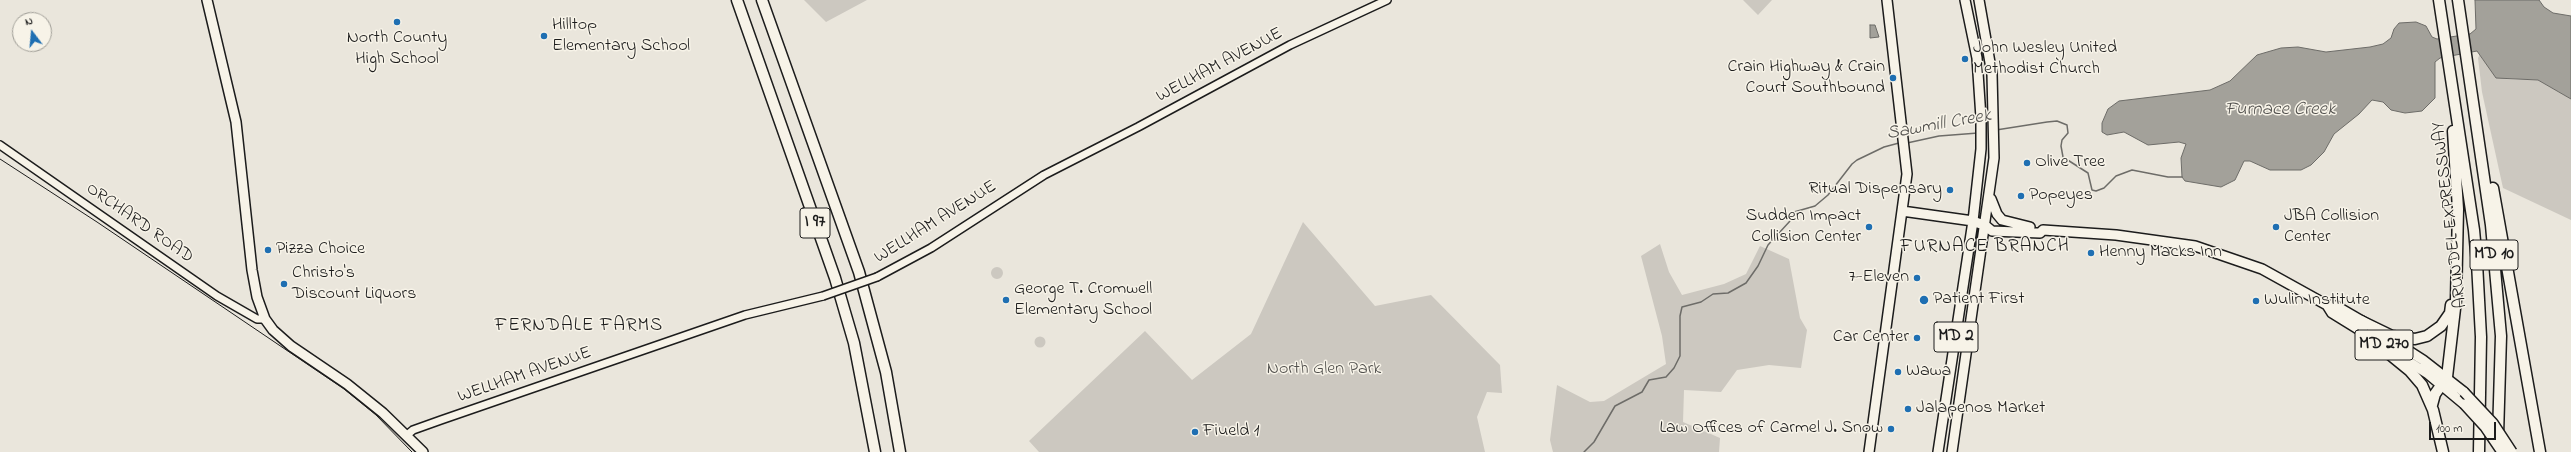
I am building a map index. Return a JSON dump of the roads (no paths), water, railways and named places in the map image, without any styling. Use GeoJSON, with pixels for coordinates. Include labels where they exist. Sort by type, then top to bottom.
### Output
{"type":"FeatureCollection","features":[{"type":"Feature","properties":{"kind":"highway","name":"I 97"},"geometry":{"type":"LineString","coordinates":[[736,0],[845,310],[862,377],[875,452]]}},
{"type":"Feature","properties":{"kind":"highway","name":"I 97"},"geometry":{"type":"LineString","coordinates":[[762,0],[861,278],[886,372],[900,452]]}},
{"type":"Feature","properties":{"kind":"highway","name":"ARUNDEL EXPRESSWAY"},"geometry":{"type":"LineString","coordinates":[[2439,0],[2477,263],[2481,344],[2479,452]]}},
{"type":"Feature","properties":{"kind":"highway","name":"ARUNDEL EXPRESSWAY"},"geometry":{"type":"LineString","coordinates":[[2458,0],[2468,59],[2491,225],[2501,336],[2497,452]]}},
{"type":"Feature","properties":{"kind":"highway"},"geometry":{"type":"LineString","coordinates":[[2468,59],[2540,452]]}},
{"type":"Feature","properties":{"kind":"highway"},"geometry":{"type":"LineString","coordinates":[[2432,405],[2435,394],[2444,381],[2456,292],[2458,209],[2449,67]]}},
{"type":"Feature","properties":{"kind":"highway"},"geometry":{"type":"LineString","coordinates":[[2361,321],[2400,338],[2420,339],[2436,331],[2444,322],[2456,292]]}},
{"type":"Feature","properties":{"kind":"highway"},"geometry":{"type":"LineString","coordinates":[[2361,331],[2415,376],[2422,385],[2432,405],[2443,452]]}},
{"type":"Feature","properties":{"kind":"main road"},"geometry":{"type":"LineString","coordinates":[[207,0],[236,122],[252,270],[257,297],[265,319],[287,342],[357,391],[408,435],[423,452]]}},
{"type":"Feature","properties":{"kind":"main road"},"geometry":{"type":"LineString","coordinates":[[1869,452],[1906,180],[1906,152],[1887,0]]}},
{"type":"Feature","properties":{"kind":"main road","name":"MD 2"},"geometry":{"type":"LineString","coordinates":[[1938,452],[1973,221],[1981,133],[1977,58],[1965,0]]}},
{"type":"Feature","properties":{"kind":"main road","name":"MD 2"},"geometry":{"type":"LineString","coordinates":[[1952,452],[1986,226],[1995,130],[1990,58],[1979,0]]}},
{"type":"Feature","properties":{"kind":"main road"},"geometry":{"type":"LineString","coordinates":[[1990,195],[1997,214],[2002,220],[2030,227]]}},
{"type":"Feature","properties":{"kind":"main road","name":"MD 270"},"geometry":{"type":"LineString","coordinates":[[1902,211],[1973,221],[1986,226],[1992,231],[2040,233],[2043,230]]}},
{"type":"Feature","properties":{"kind":"main road","name":"MD 270"},"geometry":{"type":"LineString","coordinates":[[1986,226],[2041,227],[2043,230],[2131,236],[2195,246],[2262,269],[2327,304],[2336,306],[2361,321],[2444,381],[2485,427],[2502,452]]}},
{"type":"Feature","properties":{"kind":"main road","name":"MD 270"},"geometry":{"type":"LineString","coordinates":[[2327,304],[2332,313],[2464,392],[2493,423],[2512,452]]}},
{"type":"Feature","properties":{"kind":"street","name":"WELLHAM AVENUE"},"geometry":{"type":"LineString","coordinates":[[408,435],[413,430],[440,420],[745,315],[824,296],[877,277],[927,251],[1037,178],[1138,127],[1290,45],[1387,0]]}},
{"type":"Feature","properties":{"kind":"street","name":"ORCHARD ROAD"},"geometry":{"type":"LineString","coordinates":[[0,145],[217,296],[257,319],[265,319]]}},
{"type":"Feature","properties":{"kind":"water","name":"Furnace Creek"},"geometry":{"type":"Polygon","coordinates":[[[2475,0],[2539,0],[2544,7],[2553,13],[2571,16],[2571,99],[2538,80],[2496,78],[2477,51],[2440,58],[2435,62],[2435,98],[2422,111],[2405,113],[2391,110],[2383,102],[2372,100],[2359,114],[2334,134],[2324,152],[2311,165],[2301,170],[2270,170],[2250,161],[2244,161],[2235,180],[2221,187],[2185,181],[2182,177],[2181,158],[2186,144],[2179,142],[2148,145],[2124,132],[2107,135],[2102,132],[2102,123],[2108,109],[2119,101],[2210,90],[2230,81],[2257,55],[2281,48],[2298,47],[2326,52],[2370,47],[2383,44],[2391,38],[2394,29],[2399,23],[2416,22],[2426,26],[2432,37],[2437,39],[2470,34],[2476,29],[2475,0]]]}},
{"type":"Feature","properties":{"kind":"water"},"geometry":{"type":"Polygon","coordinates":[[[1870,25],[1875,25],[1879,37],[1870,38],[1870,25]]]}},
{"type":"Feature","properties":{"kind":"waterway","name":"Sawmill Creek"},"geometry":{"type":"LineString","coordinates":[[1996,130],[2057,121],[2067,125],[2068,133],[2062,140],[2061,146],[2063,157],[2088,173],[2092,190],[2096,191],[2104,188],[2116,176],[2132,170],[2168,177],[2182,177]]}},
{"type":"Feature","properties":{"kind":"waterway","name":"Sawmill Creek"},"geometry":{"type":"LineString","coordinates":[[1907,143],[1939,136],[1978,133]]}},
{"type":"Feature","properties":{"kind":"waterway","name":"Sawmill Creek"},"geometry":{"type":"LineString","coordinates":[[1584,452],[1594,442],[1615,406],[1642,392],[1649,380],[1666,377],[1674,368],[1680,356],[1680,316],[1682,307],[1701,302],[1713,294],[1728,293],[1746,283],[1758,266],[1768,245],[1790,221],[1794,212],[1815,206],[1828,195],[1852,164],[1857,160],[1884,147],[1899,143]]}},
{"type":"Feature","properties":{"kind":"tram line"},"geometry":{"type":"LineString","coordinates":[[0,159],[97,222],[344,389],[376,415],[412,452]]}},
{"type":"Feature","properties":{"kind":"place","name":"North County High School"},"geometry":{"type":"Point","coordinates":[397,22]}},
{"type":"Feature","properties":{"kind":"place","name":"Hilltop Elementary School"},"geometry":{"type":"Point","coordinates":[544,36]}},
{"type":"Feature","properties":{"kind":"place","name":"John Wesley United Methodist Church"},"geometry":{"type":"Point","coordinates":[1965,59]}},
{"type":"Feature","properties":{"kind":"place","name":"Crain Highway & Crain Court Southbound"},"geometry":{"type":"Point","coordinates":[1893,78]}},
{"type":"Feature","properties":{"kind":"place","name":"Olive Tree"},"geometry":{"type":"Point","coordinates":[2027,163]}},
{"type":"Feature","properties":{"kind":"place","name":"Ritual Dispensary"},"geometry":{"type":"Point","coordinates":[1950,190]}},
{"type":"Feature","properties":{"kind":"place","name":"Popeyes"},"geometry":{"type":"Point","coordinates":[2021,196]}},
{"type":"Feature","properties":{"kind":"place","name":"Sudden Impact Collision Center"},"geometry":{"type":"Point","coordinates":[1869,227]}},
{"type":"Feature","properties":{"kind":"place","name":"JBA Collision Center"},"geometry":{"type":"Point","coordinates":[2276,227]}},
{"type":"Feature","properties":{"kind":"place","name":"Pizza Choice"},"geometry":{"type":"Point","coordinates":[268,250]}},
{"type":"Feature","properties":{"kind":"place","name":"Henny Macks Inn"},"geometry":{"type":"Point","coordinates":[2091,253]}},
{"type":"Feature","properties":{"kind":"place","name":"7-Eleven"},"geometry":{"type":"Point","coordinates":[1917,278]}},
{"type":"Feature","properties":{"kind":"place","name":"Christo's Discount Liquors"},"geometry":{"type":"Point","coordinates":[284,284]}},
{"type":"Feature","properties":{"kind":"place","name":"George T. Cromwell Elementary School"},"geometry":{"type":"Point","coordinates":[1006,300]}},
{"type":"Feature","properties":{"kind":"place","name":"Patient First"},"geometry":{"type":"Point","coordinates":[1924,300]}},
{"type":"Feature","properties":{"kind":"place","name":"Wulin Institute"},"geometry":{"type":"Point","coordinates":[2256,301]}},
{"type":"Feature","properties":{"kind":"place","name":"Car Center"},"geometry":{"type":"Point","coordinates":[1917,338]}},
{"type":"Feature","properties":{"kind":"place","name":"Wawa"},"geometry":{"type":"Point","coordinates":[1898,372]}},
{"type":"Feature","properties":{"kind":"place","name":"Jalapenos Market"},"geometry":{"type":"Point","coordinates":[1908,409]}},
{"type":"Feature","properties":{"kind":"place","name":"Law Offices of Carmel J. Snow"},"geometry":{"type":"Point","coordinates":[1891,429]}},
{"type":"Feature","properties":{"kind":"place","name":"Fiueld 1"},"geometry":{"type":"Point","coordinates":[1195,432]}},
{"type":"Feature","properties":{"kind":"district","name":"FURNACE BRANCH"},"geometry":{"type":"Point","coordinates":[1985,248]}},
{"type":"Feature","properties":{"kind":"district","name":"FERNDALE FARMS"},"geometry":{"type":"Point","coordinates":[579,327]}},
{"type":"Feature","properties":{"kind":"park label","name":"North Glen Park"},"geometry":{"type":"Point","coordinates":[1324,370]}}]}
